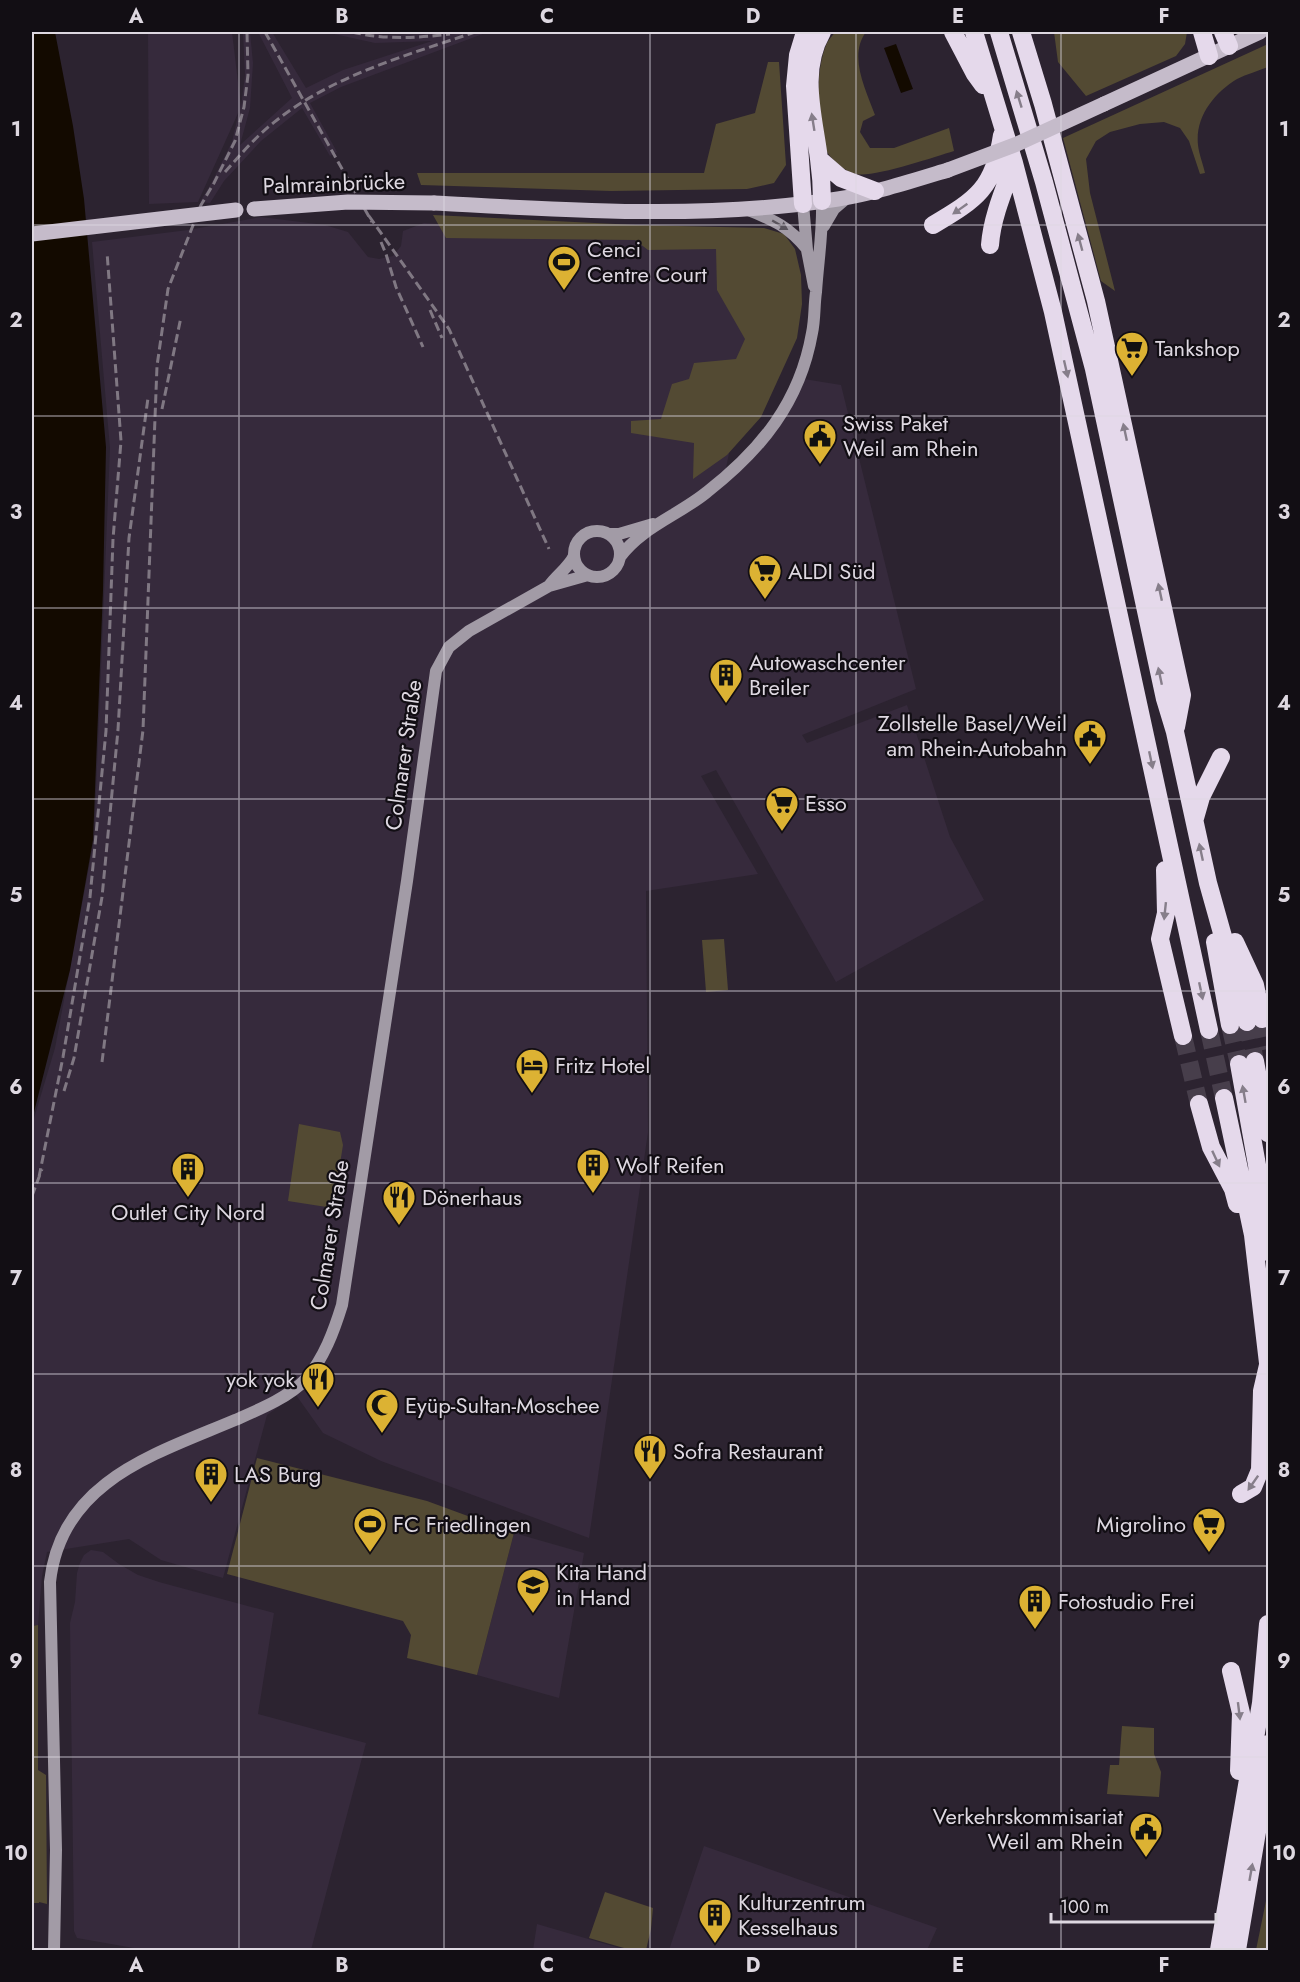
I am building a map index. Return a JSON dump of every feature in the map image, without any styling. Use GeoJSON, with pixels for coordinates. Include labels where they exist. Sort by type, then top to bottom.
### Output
{"type":"FeatureCollection","features":[{"type":"Feature","properties":{"kind":"highway"},"geometry":{"type":"LineString","coordinates":[[803,204],[795,86],[798,55],[805,32]]}},
{"type":"Feature","properties":{"kind":"highway"},"geometry":{"type":"LineString","coordinates":[[822,32],[814,52],[809,87],[822,201]]}},
{"type":"Feature","properties":{"kind":"highway"},"geometry":{"type":"LineString","coordinates":[[953,32],[975,74],[994,100]]}},
{"type":"Feature","properties":{"kind":"highway"},"geometry":{"type":"LineString","coordinates":[[974,32],[1014,163],[1055,323],[1209,1030]]}},
{"type":"Feature","properties":{"kind":"highway"},"geometry":{"type":"LineString","coordinates":[[999,32],[1044,182],[1094,369],[1165,699],[1175,732],[1208,883],[1247,1022]]}},
{"type":"Feature","properties":{"kind":"highway"},"geometry":{"type":"LineString","coordinates":[[1020,32],[1043,104],[1096,301],[1182,694],[1175,732]]}},
{"type":"Feature","properties":{"kind":"highway"},"geometry":{"type":"LineString","coordinates":[[1034,32],[1041,73],[1043,104]]}},
{"type":"Feature","properties":{"kind":"highway"},"geometry":{"type":"LineString","coordinates":[[1202,32],[1209,56]]}},
{"type":"Feature","properties":{"kind":"highway"},"geometry":{"type":"LineString","coordinates":[[933,225],[971,201],[991,178],[999,155],[1004,128]]}},
{"type":"Feature","properties":{"kind":"highway"},"geometry":{"type":"LineString","coordinates":[[819,159],[841,178],[875,191]]}},
{"type":"Feature","properties":{"kind":"highway"},"geometry":{"type":"LineString","coordinates":[[990,245],[996,212],[1014,163]]}},
{"type":"Feature","properties":{"kind":"highway"},"geometry":{"type":"LineString","coordinates":[[1194,820],[1201,796],[1221,757]]}},
{"type":"Feature","properties":{"kind":"highway"},"geometry":{"type":"LineString","coordinates":[[1162,811],[1167,890],[1166,913],[1160,939],[1183,1035]]}},
{"type":"Feature","properties":{"kind":"highway"},"geometry":{"type":"LineString","coordinates":[[1269,1133],[1247,1063],[1257,1165],[1269,1252]]}},
{"type":"Feature","properties":{"kind":"highway"},"geometry":{"type":"LineString","coordinates":[[1224,1098],[1253,1235],[1269,1364],[1262,1391],[1260,1470],[1253,1487],[1241,1494]]}},
{"type":"Feature","properties":{"kind":"highway"},"geometry":{"type":"LineString","coordinates":[[1199,1104],[1211,1147],[1233,1189],[1240,1214],[1253,1235]]}},
{"type":"Feature","properties":{"kind":"highway"},"geometry":{"type":"LineString","coordinates":[[1219,1950],[1261,1703],[1269,1624]]}},
{"type":"Feature","properties":{"kind":"highway"},"geometry":{"type":"LineString","coordinates":[[1231,1671],[1240,1713],[1241,1752],[1231,1884]]}},
{"type":"Feature","properties":{"kind":"highway"},"geometry":{"type":"LineString","coordinates":[[1237,1950],[1269,1744]]}},
{"type":"Feature","properties":{"kind":"highway"},"geometry":{"type":"LineString","coordinates":[[1258,1826],[1269,1792]]}},
{"type":"Feature","properties":{"kind":"main road","name":"Palmrainbrücke"},"geometry":{"type":"LineString","coordinates":[[32,234],[236,210],[348,202],[434,203],[602,211],[747,210],[848,197],[948,171],[1017,144],[1209,56],[1226,39],[1260,32]]}},
{"type":"Feature","properties":{"kind":"main road"},"geometry":{"type":"LineString","coordinates":[[823,230],[834,209],[848,197]]}},
{"type":"Feature","properties":{"kind":"main road"},"geometry":{"type":"LineString","coordinates":[[657,523],[620,534],[596,531],[584,535],[576,545],[574,556],[579,567],[588,575],[600,577],[606,575],[616,567],[626,549],[657,523],[703,496],[725,478],[751,454],[775,426],[797,382],[809,350],[815,315],[823,230],[822,201]]}},
{"type":"Feature","properties":{"kind":"main road"},"geometry":{"type":"LineString","coordinates":[[803,204],[807,250],[816,292]]}},
{"type":"Feature","properties":{"kind":"main road"},"geometry":{"type":"LineString","coordinates":[[747,210],[783,225],[807,250]]}},
{"type":"Feature","properties":{"kind":"main road"},"geometry":{"type":"LineString","coordinates":[[609,534],[618,544],[620,557]]}},
{"type":"Feature","properties":{"kind":"main road","name":"Colmarer Straße"},"geometry":{"type":"LineString","coordinates":[[549,586],[555,577],[570,564],[574,556]]}},
{"type":"Feature","properties":{"kind":"main road","name":"Colmarer Straße"},"geometry":{"type":"LineString","coordinates":[[54,1950],[56,1850],[50,1581],[52,1561],[57,1545],[75,1512],[107,1482],[154,1456],[253,1412],[285,1394],[305,1379],[319,1360],[342,1305],[436,671],[449,646],[469,631],[549,586],[588,575]]}},
{"type":"Feature","properties":{"kind":"shaded area"},"geometry":{"type":"Polygon","coordinates":[[[32,32],[55,32],[73,126],[84,199],[106,447],[93,840],[70,970],[32,1120],[32,32]]]}},
{"type":"Feature","properties":{"kind":"shaded area"},"geometry":{"type":"Polygon","coordinates":[[[148,32],[232,32],[241,107],[245,75],[243,32],[250,32],[253,63],[250,108],[240,145],[292,98],[258,32],[272,32],[306,88],[343,70],[432,41],[375,43],[325,32],[370,32],[384,35],[488,32],[341,87],[310,103],[337,152],[330,156],[302,108],[261,141],[224,181],[210,203],[200,202],[232,142],[239,111],[198,202],[149,204],[148,32]]]}},
{"type":"Feature","properties":{"kind":"shaded area"},"geometry":{"type":"Polygon","coordinates":[[[835,32],[866,32],[859,52],[860,73],[875,115],[863,121],[860,132],[870,148],[894,148],[949,128],[954,151],[904,166],[864,174],[852,173],[842,168],[834,160],[827,152],[822,137],[818,95],[823,54],[835,32]]]}},
{"type":"Feature","properties":{"kind":"shaded area"},"geometry":{"type":"Polygon","coordinates":[[[1054,32],[1187,32],[1185,44],[1176,56],[1086,96],[1058,62],[1054,32]]]}},
{"type":"Feature","properties":{"kind":"shaded area"},"geometry":{"type":"Polygon","coordinates":[[[896,44],[913,89],[901,93],[884,48],[896,44]]]}},
{"type":"Feature","properties":{"kind":"shaded area"},"geometry":{"type":"Polygon","coordinates":[[[1268,44],[1268,67],[1237,79],[1221,91],[1203,116],[1198,145],[1205,173],[1200,174],[1189,141],[1180,128],[1164,122],[1140,124],[1110,132],[1096,141],[1086,159],[1090,193],[1115,291],[1101,281],[1063,138],[1268,44]]]}},
{"type":"Feature","properties":{"kind":"shaded area"},"geometry":{"type":"Polygon","coordinates":[[[768,62],[779,62],[786,165],[774,183],[747,189],[611,191],[421,185],[417,173],[704,173],[716,124],[755,113],[768,62]]]}},
{"type":"Feature","properties":{"kind":"shaded area"},"geometry":{"type":"Polygon","coordinates":[[[433,215],[636,225],[764,228],[784,234],[795,249],[801,275],[802,304],[797,338],[761,417],[727,455],[693,479],[694,443],[631,433],[631,421],[661,419],[672,384],[689,379],[694,363],[736,359],[745,339],[717,290],[716,249],[648,250],[635,240],[446,238],[433,215]]]}},
{"type":"Feature","properties":{"kind":"shaded area"},"geometry":{"type":"Polygon","coordinates":[[[261,217],[325,225],[348,232],[368,257],[379,259],[393,256],[401,246],[403,231],[424,223],[748,244],[776,255],[722,487],[754,458],[804,379],[841,385],[916,689],[802,735],[807,743],[907,705],[950,837],[984,900],[836,982],[716,770],[701,776],[758,874],[646,891],[648,1132],[589,1538],[381,1461],[323,1433],[296,1395],[267,1415],[223,1578],[161,1560],[129,1539],[47,1552],[42,1576],[38,1625],[32,1626],[32,1125],[55,1048],[94,840],[110,448],[92,242],[188,230],[261,217]]]}},
{"type":"Feature","properties":{"kind":"shaded area"},"geometry":{"type":"Polygon","coordinates":[[[724,939],[728,990],[706,992],[702,940],[724,939]]]}},
{"type":"Feature","properties":{"kind":"shaded area"},"geometry":{"type":"Polygon","coordinates":[[[299,1124],[340,1132],[343,1145],[333,1208],[288,1201],[299,1124]]]}},
{"type":"Feature","properties":{"kind":"shaded area","name":"FC Friedlingen"},"geometry":{"type":"Polygon","coordinates":[[[257,1458],[427,1501],[514,1533],[477,1675],[407,1658],[411,1635],[403,1621],[227,1574],[257,1458]]]}},
{"type":"Feature","properties":{"kind":"shaded area","name":"Kita Hand in Hand"},"geometry":{"type":"Polygon","coordinates":[[[514,1533],[584,1553],[559,1698],[477,1675],[514,1533]]]}},
{"type":"Feature","properties":{"kind":"shaded area"},"geometry":{"type":"Polygon","coordinates":[[[91,1550],[103,1552],[138,1575],[274,1613],[258,1714],[366,1743],[311,1950],[145,1950],[77,1938],[74,1931],[70,1623],[75,1602],[77,1573],[84,1555],[91,1550]]]}},
{"type":"Feature","properties":{"kind":"shaded area"},"geometry":{"type":"Polygon","coordinates":[[[38,1625],[38,1770],[46,1775],[47,1904],[32,1903],[32,1626],[38,1625]]]}},
{"type":"Feature","properties":{"kind":"shaded area"},"geometry":{"type":"Polygon","coordinates":[[[1122,1726],[1154,1728],[1154,1754],[1161,1772],[1159,1797],[1107,1794],[1110,1765],[1119,1765],[1122,1726]]]}},
{"type":"Feature","properties":{"kind":"shaded area"},"geometry":{"type":"Polygon","coordinates":[[[704,1846],[937,1928],[927,1950],[669,1950],[704,1846]]]}},
{"type":"Feature","properties":{"kind":"shaded area"},"geometry":{"type":"Polygon","coordinates":[[[1268,1891],[1268,1950],[1256,1950],[1268,1891]]]}},
{"type":"Feature","properties":{"kind":"shaded area"},"geometry":{"type":"Polygon","coordinates":[[[605,1892],[653,1908],[646,1950],[631,1950],[589,1938],[605,1892]]]}},
{"type":"Feature","properties":{"kind":"shaded area"},"geometry":{"type":"Polygon","coordinates":[[[537,1924],[626,1950],[533,1950],[537,1924]]]}},
{"type":"Feature","properties":{"kind":"tunnel"},"geometry":{"type":"LineString","coordinates":[[1262,1019],[1268,1049]]}},
{"type":"Feature","properties":{"kind":"tunnel"},"geometry":{"type":"LineString","coordinates":[[1247,1022],[1255,1061]]}},
{"type":"Feature","properties":{"kind":"tunnel"},"geometry":{"type":"LineString","coordinates":[[1230,1025],[1239,1064]]}},
{"type":"Feature","properties":{"kind":"tunnel"},"geometry":{"type":"LineString","coordinates":[[1209,1030],[1224,1098]]}},
{"type":"Feature","properties":{"kind":"tunnel"},"geometry":{"type":"LineString","coordinates":[[1183,1036],[1199,1104]]}},
{"type":"Feature","properties":{"kind":"railway"},"geometry":{"type":"LineString","coordinates":[[102,1062],[143,730],[157,366],[168,289],[201,205],[235,141],[244,107],[248,75],[247,32]]}},
{"type":"Feature","properties":{"kind":"railway"},"geometry":{"type":"LineString","coordinates":[[265,32],[372,222]]}},
{"type":"Feature","properties":{"kind":"railway"},"geometry":{"type":"LineString","coordinates":[[352,32],[401,37],[450,34]]}},
{"type":"Feature","properties":{"kind":"railway"},"geometry":{"type":"LineString","coordinates":[[225,172],[270,126],[299,104],[323,90],[398,58],[475,32]]}},
{"type":"Feature","properties":{"kind":"railway"},"geometry":{"type":"LineString","coordinates":[[369,216],[449,329],[549,549]]}},
{"type":"Feature","properties":{"kind":"railway"},"geometry":{"type":"LineString","coordinates":[[381,242],[396,287],[423,347]]}},
{"type":"Feature","properties":{"kind":"railway"},"geometry":{"type":"LineString","coordinates":[[39,1177],[63,1057],[90,897],[106,731],[113,539],[121,441],[107,252]]}},
{"type":"Feature","properties":{"kind":"railway"},"geometry":{"type":"LineString","coordinates":[[430,310],[442,338]]}},
{"type":"Feature","properties":{"kind":"railway"},"geometry":{"type":"LineString","coordinates":[[162,409],[181,317]]}},
{"type":"Feature","properties":{"kind":"railway"},"geometry":{"type":"LineString","coordinates":[[64,1091],[74,1058],[102,897],[118,730],[129,538],[148,398]]}},
{"type":"Feature","properties":{"kind":"railway"},"geometry":{"type":"LineString","coordinates":[[32,1196],[42,1169]]}},
{"type":"Feature","properties":{"kind":"place","name":"Cenci Centre Court"},"geometry":{"type":"Point","coordinates":[564,291]}},
{"type":"Feature","properties":{"kind":"place","name":"Tankshop"},"geometry":{"type":"Point","coordinates":[1132,377]}},
{"type":"Feature","properties":{"kind":"place","name":"Swiss Paket Weil am Rhein"},"geometry":{"type":"Point","coordinates":[820,465]}},
{"type":"Feature","properties":{"kind":"place","name":"ALDI Süd"},"geometry":{"type":"Point","coordinates":[765,600]}},
{"type":"Feature","properties":{"kind":"place","name":"Autowaschcenter Breiler"},"geometry":{"type":"Point","coordinates":[726,704]}},
{"type":"Feature","properties":{"kind":"place","name":"Zollstelle Basel/Weil am Rhein-Autobahn"},"geometry":{"type":"Point","coordinates":[1090,765]}},
{"type":"Feature","properties":{"kind":"place","name":"Esso"},"geometry":{"type":"Point","coordinates":[782,832]}},
{"type":"Feature","properties":{"kind":"place","name":"Fritz Hotel"},"geometry":{"type":"Point","coordinates":[532,1094]}},
{"type":"Feature","properties":{"kind":"place","name":"Wolf Reifen"},"geometry":{"type":"Point","coordinates":[593,1194]}},
{"type":"Feature","properties":{"kind":"place","name":"Outlet City Nord"},"geometry":{"type":"Point","coordinates":[188,1198]}},
{"type":"Feature","properties":{"kind":"place","name":"Dönerhaus"},"geometry":{"type":"Point","coordinates":[399,1226]}},
{"type":"Feature","properties":{"kind":"place","name":"yok yok"},"geometry":{"type":"Point","coordinates":[318,1408]}},
{"type":"Feature","properties":{"kind":"place","name":"Eyüp-Sultan-Moschee"},"geometry":{"type":"Point","coordinates":[382,1434]}},
{"type":"Feature","properties":{"kind":"place","name":"Sofra Restaurant"},"geometry":{"type":"Point","coordinates":[650,1480]}},
{"type":"Feature","properties":{"kind":"place","name":"LAS Burg"},"geometry":{"type":"Point","coordinates":[211,1503]}},
{"type":"Feature","properties":{"kind":"place","name":"FC Friedlingen"},"geometry":{"type":"Point","coordinates":[370,1553]}},
{"type":"Feature","properties":{"kind":"place","name":"Migrolino"},"geometry":{"type":"Point","coordinates":[1209,1553]}},
{"type":"Feature","properties":{"kind":"place","name":"Kita Hand in Hand"},"geometry":{"type":"Point","coordinates":[533,1614]}},
{"type":"Feature","properties":{"kind":"place","name":"Fotostudio Frei"},"geometry":{"type":"Point","coordinates":[1035,1630]}},
{"type":"Feature","properties":{"kind":"place","name":"Verkehrskommisariat Weil am Rhein"},"geometry":{"type":"Point","coordinates":[1146,1858]}},
{"type":"Feature","properties":{"kind":"place","name":"Kulturzentrum Kesselhaus"},"geometry":{"type":"Point","coordinates":[715,1944]}}]}
